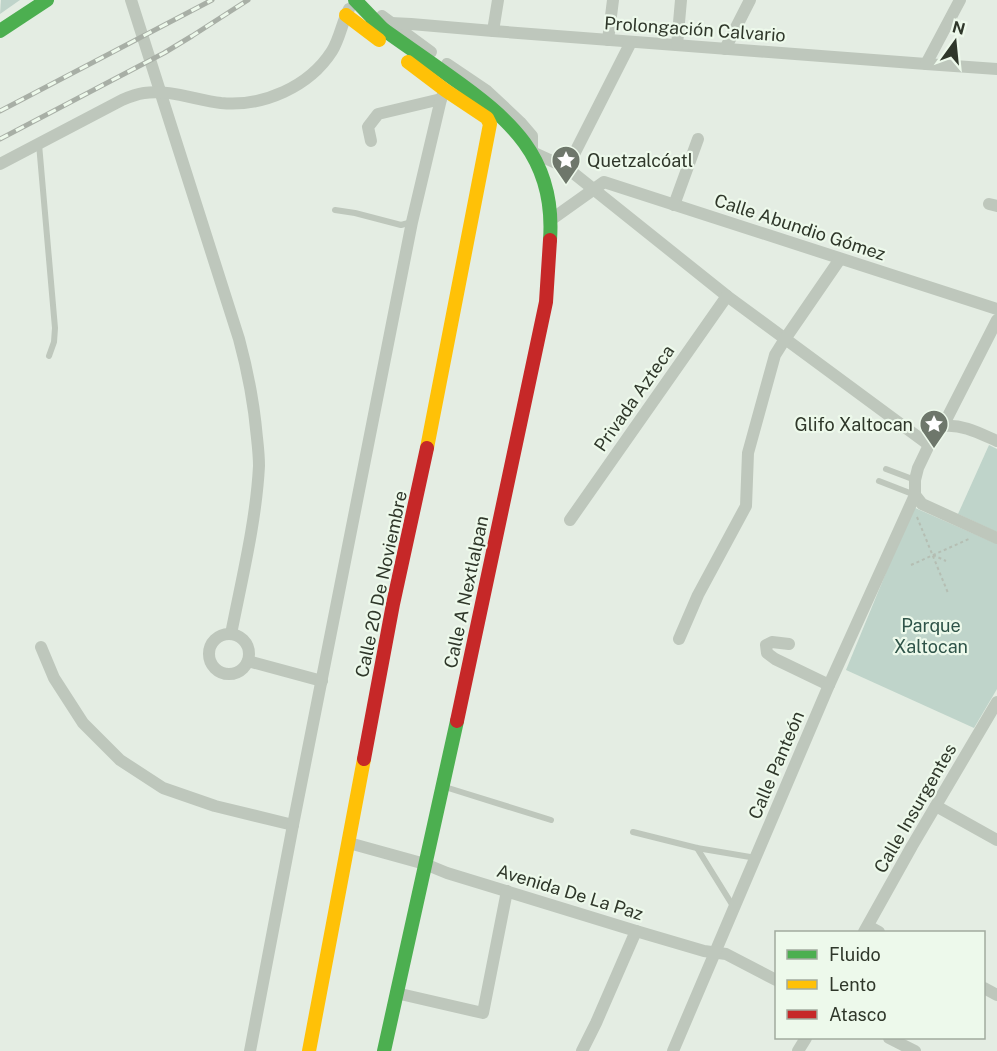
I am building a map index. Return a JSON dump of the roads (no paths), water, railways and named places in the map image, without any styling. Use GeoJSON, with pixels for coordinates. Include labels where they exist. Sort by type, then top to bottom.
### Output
{"type":"FeatureCollection","features":[{"type":"Feature","properties":{"kind":"main road"},"geometry":{"type":"LineString","coordinates":[[0,31],[47,0]]}},
{"type":"Feature","properties":{"kind":"main road"},"geometry":{"type":"LineString","coordinates":[[344,0],[387,27]]}},
{"type":"Feature","properties":{"kind":"main road"},"geometry":{"type":"LineString","coordinates":[[355,0],[387,27]]}},
{"type":"Feature","properties":{"kind":"main road"},"geometry":{"type":"LineString","coordinates":[[346,15],[443,94]]}},
{"type":"Feature","properties":{"kind":"main road","name":"Calle A Nextlalpan"},"geometry":{"type":"LineString","coordinates":[[384,1051],[443,787],[546,302],[552,219],[546,183],[528,147],[501,115],[482,99],[419,56],[387,27]]}},
{"type":"Feature","properties":{"kind":"main road","name":"Calle 20 De Noviembre"},"geometry":{"type":"LineString","coordinates":[[309,1051],[393,604],[422,476],[490,124],[487,118],[443,94]]}},
{"type":"Feature","properties":{"kind":"street"},"geometry":{"type":"LineString","coordinates":[[131,0],[239,339],[255,412],[259,464],[255,507],[231,634]]}},
{"type":"Feature","properties":{"kind":"street"},"geometry":{"type":"LineString","coordinates":[[0,164],[122,100],[144,93],[165,93],[221,103],[245,103],[281,94],[314,72],[326,60],[334,49],[346,15],[355,0]]}},
{"type":"Feature","properties":{"kind":"street"},"geometry":{"type":"LineString","coordinates":[[360,0],[387,27],[502,104],[532,136],[528,147],[567,168],[727,296],[929,445]]}},
{"type":"Feature","properties":{"kind":"street"},"geometry":{"type":"LineString","coordinates":[[493,31],[498,0]]}},
{"type":"Feature","properties":{"kind":"street"},"geometry":{"type":"LineString","coordinates":[[608,40],[613,0]]}},
{"type":"Feature","properties":{"kind":"street"},"geometry":{"type":"LineString","coordinates":[[677,45],[681,0]]}},
{"type":"Feature","properties":{"kind":"street"},"geometry":{"type":"LineString","coordinates":[[725,49],[750,0]]}},
{"type":"Feature","properties":{"kind":"street"},"geometry":{"type":"LineString","coordinates":[[926,64],[960,0]]}},
{"type":"Feature","properties":{"kind":"street","name":"Prolongación Calvario"},"geometry":{"type":"LineString","coordinates":[[387,27],[411,24],[997,69]]}},
{"type":"Feature","properties":{"kind":"street"},"geometry":{"type":"LineString","coordinates":[[567,168],[631,42]]}},
{"type":"Feature","properties":{"kind":"street"},"geometry":{"type":"LineString","coordinates":[[371,141],[369,127],[378,114],[443,94]]}},
{"type":"Feature","properties":{"kind":"street"},"geometry":{"type":"LineString","coordinates":[[250,1051],[412,222],[443,94]]}},
{"type":"Feature","properties":{"kind":"street"},"geometry":{"type":"LineString","coordinates":[[674,205],[698,140]]}},
{"type":"Feature","properties":{"kind":"street","name":"Calle Abundio Gómez"},"geometry":{"type":"LineString","coordinates":[[594,189],[604,182],[997,309]]}},
{"type":"Feature","properties":{"kind":"street"},"geometry":{"type":"LineString","coordinates":[[552,219],[594,189]]}},
{"type":"Feature","properties":{"kind":"street"},"geometry":{"type":"LineString","coordinates":[[679,639],[698,594],[746,506],[748,453],[775,355],[840,259]]}},
{"type":"Feature","properties":{"kind":"street","name":"Privada Azteca"},"geometry":{"type":"LineString","coordinates":[[570,520],[727,296]]}},
{"type":"Feature","properties":{"kind":"street"},"geometry":{"type":"LineString","coordinates":[[997,320],[943,426],[929,445],[915,480],[918,499],[997,538]]}},
{"type":"Feature","properties":{"kind":"street"},"geometry":{"type":"LineString","coordinates":[[943,426],[955,425],[970,428],[997,441]]}},
{"type":"Feature","properties":{"kind":"street","name":"Calle Panteón"},"geometry":{"type":"LineString","coordinates":[[673,1051],[829,685],[918,499]]}},
{"type":"Feature","properties":{"kind":"street"},"geometry":{"type":"LineString","coordinates":[[231,634],[240,637],[246,643],[249,652],[248,661],[243,668],[236,673],[227,674],[218,671],[212,665],[209,656],[210,647],[215,640],[222,635],[231,634]]}},
{"type":"Feature","properties":{"kind":"street"},"geometry":{"type":"LineString","coordinates":[[789,644],[772,642],[766,645],[767,653],[829,685]]}},
{"type":"Feature","properties":{"kind":"street"},"geometry":{"type":"LineString","coordinates":[[41,647],[54,678],[83,723],[120,760],[163,788],[214,806],[293,825]]}},
{"type":"Feature","properties":{"kind":"street"},"geometry":{"type":"LineString","coordinates":[[248,661],[322,681]]}},
{"type":"Feature","properties":{"kind":"street","name":"Calle Insurgentes"},"geometry":{"type":"LineString","coordinates":[[866,929],[997,702]]}},
{"type":"Feature","properties":{"kind":"street"},"geometry":{"type":"LineString","coordinates":[[936,806],[997,840]]}},
{"type":"Feature","properties":{"kind":"street","name":"Avenida De La Paz"},"geometry":{"type":"LineString","coordinates":[[349,843],[425,864],[636,931],[704,951],[726,954],[775,979]]}},
{"type":"Feature","properties":{"kind":"street"},"geometry":{"type":"LineString","coordinates":[[396,993],[483,1013],[507,891]]}},
{"type":"Feature","properties":{"kind":"street"},"geometry":{"type":"LineString","coordinates":[[582,1051],[636,931]]}},
{"type":"Feature","properties":{"kind":"street"},"geometry":{"type":"LineString","coordinates":[[891,1039],[915,1051]]}},
{"type":"Feature","properties":{"kind":"lane"},"geometry":{"type":"LineString","coordinates":[[39,143],[54,328],[54,342],[49,356]]}},
{"type":"Feature","properties":{"kind":"lane"},"geometry":{"type":"LineString","coordinates":[[336,210],[400,225],[412,222]]}},
{"type":"Feature","properties":{"kind":"lane"},"geometry":{"type":"LineString","coordinates":[[886,469],[915,480]]}},
{"type":"Feature","properties":{"kind":"lane"},"geometry":{"type":"LineString","coordinates":[[879,481],[918,499]]}},
{"type":"Feature","properties":{"kind":"lane"},"geometry":{"type":"LineString","coordinates":[[443,787],[551,820]]}},
{"type":"Feature","properties":{"kind":"lane"},"geometry":{"type":"LineString","coordinates":[[633,832],[697,848],[756,858]]}},
{"type":"Feature","properties":{"kind":"lane"},"geometry":{"type":"LineString","coordinates":[[697,848],[734,908]]}},
{"type":"Feature","properties":{"kind":"railway"},"geometry":{"type":"LineString","coordinates":[[0,111],[212,0]]}},
{"type":"Feature","properties":{"kind":"railway"},"geometry":{"type":"LineString","coordinates":[[0,139],[164,53],[248,0]]}},
{"type":"Feature","properties":{"kind":"place","name":"Quetzalcóatl"},"geometry":{"type":"Point","coordinates":[566,186]}},
{"type":"Feature","properties":{"kind":"place","name":"Glifo Xaltocan"},"geometry":{"type":"Point","coordinates":[934,450]}},
{"type":"Feature","properties":{"kind":"park label","name":"Parque Xaltocan"},"geometry":{"type":"Point","coordinates":[931,635]}}]}
